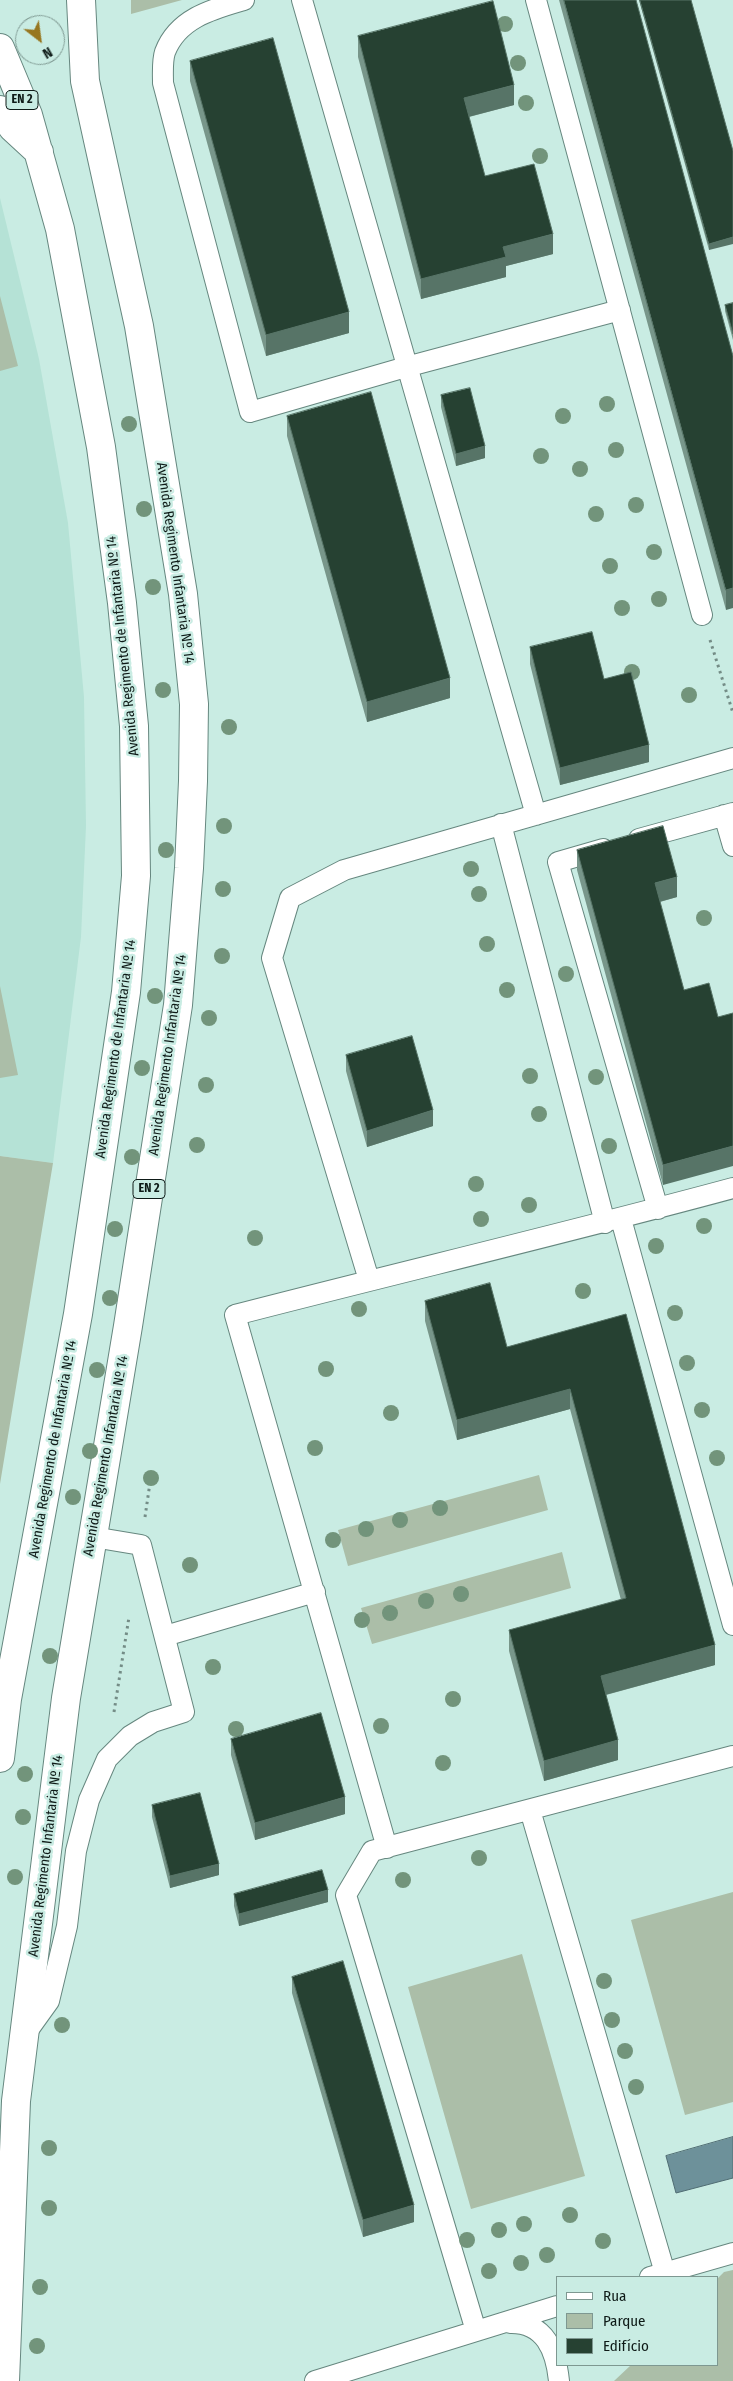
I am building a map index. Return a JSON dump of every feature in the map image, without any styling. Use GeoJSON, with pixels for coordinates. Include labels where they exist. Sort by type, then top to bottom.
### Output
{"type":"FeatureCollection","features":[{"type":"Feature","properties":{"kind":"main road","name":"Avenida Regimento Infantaria Nº 14"},"geometry":{"type":"LineString","coordinates":[[6,2381],[16,2101],[66,1698],[128,1326],[178,1005],[189,868],[194,704],[183,594],[139,326],[85,81],[82,0]]}},
{"type":"Feature","properties":{"kind":"main road","name":"Avenida Regimento de Infantaria Nº 14"},"geometry":{"type":"LineString","coordinates":[[0,48],[28,115],[60,229],[100,447],[120,593],[134,726],[136,876],[126,992],[78,1314],[7,1698],[0,1758]]}},
{"type":"Feature","properties":{"kind":"main road"},"geometry":{"type":"LineString","coordinates":[[0,110],[13,128],[40,153]]}},
{"type":"Feature","properties":{"kind":"lane"},"geometry":{"type":"LineString","coordinates":[[244,0],[207,11],[183,26],[165,52],[163,83],[250,412],[406,367],[620,310]]}},
{"type":"Feature","properties":{"kind":"lane"},"geometry":{"type":"LineString","coordinates":[[302,0],[536,815]]}},
{"type":"Feature","properties":{"kind":"lane"},"geometry":{"type":"LineString","coordinates":[[536,0],[702,615]]}},
{"type":"Feature","properties":{"kind":"lane"},"geometry":{"type":"LineString","coordinates":[[369,1280],[272,958],[290,898],[344,870],[733,758]]}},
{"type":"Feature","properties":{"kind":"lane"},"geometry":{"type":"LineString","coordinates":[[658,1209],[558,862],[729,814],[733,846]]}},
{"type":"Feature","properties":{"kind":"lane"},"geometry":{"type":"LineString","coordinates":[[501,824],[613,1221],[733,1625]]}},
{"type":"Feature","properties":{"kind":"lane"},"geometry":{"type":"LineString","coordinates":[[387,1848],[235,1315],[369,1280],[613,1221],[733,1188]]}},
{"type":"Feature","properties":{"kind":"lane"},"geometry":{"type":"LineString","coordinates":[[24,2035],[49,2001],[67,1926],[76,1851],[89,1800],[106,1759],[130,1736],[153,1722],[184,1712],[141,1545],[93,1537]]}},
{"type":"Feature","properties":{"kind":"lane"},"geometry":{"type":"LineString","coordinates":[[165,1636],[315,1592]]}},
{"type":"Feature","properties":{"kind":"lane"},"geometry":{"type":"LineString","coordinates":[[476,2331],[346,1895],[372,1851],[733,1756]]}},
{"type":"Feature","properties":{"kind":"lane"},"geometry":{"type":"LineString","coordinates":[[530,1810],[657,2275],[733,2254]]}},
{"type":"Feature","properties":{"kind":"lane"},"geometry":{"type":"LineString","coordinates":[[315,2381],[556,2306]]}},
{"type":"Feature","properties":{"kind":"lane"},"geometry":{"type":"LineString","coordinates":[[503,2323],[522,2323],[534,2328],[547,2340],[554,2354],[556,2365]]}},
{"type":"Feature","properties":{"kind":"lane"},"geometry":{"type":"LineString","coordinates":[[556,2366],[559,2381]]}},
{"type":"Feature","properties":{"kind":"path"},"geometry":{"type":"LineString","coordinates":[[702,615],[733,713]]}},
{"type":"Feature","properties":{"kind":"path"},"geometry":{"type":"LineString","coordinates":[[141,1545],[151,1476]]}},
{"type":"Feature","properties":{"kind":"path"},"geometry":{"type":"LineString","coordinates":[[106,1759],[130,1613]]}},
{"type":"Feature","properties":{"kind":"shaded area"},"geometry":{"type":"Polygon","coordinates":[[[0,198],[39,359],[68,523],[84,697],[86,826],[81,937],[53,1163],[0,1156],[0,198]]]}},
{"type":"Feature","properties":{"kind":"green space"},"geometry":{"type":"Polygon","coordinates":[[[131,0],[182,0],[131,14],[131,0]]]}},
{"type":"Feature","properties":{"kind":"green space"},"geometry":{"type":"Polygon","coordinates":[[[0,296],[18,366],[0,371],[0,296]]]}},
{"type":"Feature","properties":{"kind":"green space"},"geometry":{"type":"Polygon","coordinates":[[[0,986],[18,1075],[0,1078],[0,986]]]}},
{"type":"Feature","properties":{"kind":"green space"},"geometry":{"type":"Polygon","coordinates":[[[0,1156],[53,1163],[0,1484],[0,1156]]]}},
{"type":"Feature","properties":{"kind":"green space"},"geometry":{"type":"Polygon","coordinates":[[[539,1475],[548,1510],[348,1566],[338,1530],[539,1475]]]}},
{"type":"Feature","properties":{"kind":"green space"},"geometry":{"type":"Polygon","coordinates":[[[562,1552],[571,1588],[372,1644],[361,1608],[562,1552]]]}},
{"type":"Feature","properties":{"kind":"green space"},"geometry":{"type":"Polygon","coordinates":[[[733,1892],[733,2102],[685,2115],[631,1920],[733,1892]]]}},
{"type":"Feature","properties":{"kind":"green space"},"geometry":{"type":"Polygon","coordinates":[[[522,1954],[585,2176],[471,2209],[408,1987],[522,1954]]]}},
{"type":"Feature","properties":{"kind":"green space"},"geometry":{"type":"Polygon","coordinates":[[[733,2270],[733,2381],[614,2381],[630,2366],[718,2366],[718,2278],[724,2272],[733,2270]]]}},
{"type":"Feature","properties":{"kind":"water"},"geometry":{"type":"Polygon","coordinates":[[[733,2137],[733,2178],[676,2193],[666,2156],[733,2137]]]}},
{"type":"Feature","properties":{"kind":"building"},"geometry":{"type":"Polygon","coordinates":[[[564,0],[636,0],[733,356],[733,588],[726,590],[564,0]]]}},
{"type":"Feature","properties":{"kind":"building"},"geometry":{"type":"Polygon","coordinates":[[[640,0],[691,0],[733,151],[733,237],[709,244],[640,0]]]}},
{"type":"Feature","properties":{"kind":"building"},"geometry":{"type":"Polygon","coordinates":[[[493,1],[514,85],[464,98],[485,176],[534,164],[553,234],[503,247],[506,257],[421,279],[358,36],[493,1]]]}},
{"type":"Feature","properties":{"kind":"building"},"geometry":{"type":"Polygon","coordinates":[[[273,38],[349,312],[266,335],[190,61],[273,38]]]}},
{"type":"Feature","properties":{"kind":"building"},"geometry":{"type":"Polygon","coordinates":[[[733,303],[733,334],[725,305],[733,303]]]}},
{"type":"Feature","properties":{"kind":"building"},"geometry":{"type":"Polygon","coordinates":[[[470,388],[485,446],[456,454],[441,395],[470,388]]]}},
{"type":"Feature","properties":{"kind":"building"},"geometry":{"type":"Polygon","coordinates":[[[371,392],[450,678],[367,702],[287,416],[371,392]]]}},
{"type":"Feature","properties":{"kind":"building"},"geometry":{"type":"Polygon","coordinates":[[[592,632],[604,679],[631,672],[649,745],[560,768],[530,647],[592,632]]]}},
{"type":"Feature","properties":{"kind":"building"},"geometry":{"type":"Polygon","coordinates":[[[663,826],[677,877],[655,883],[684,990],[709,983],[718,1017],[733,1013],[733,1146],[663,1165],[577,850],[663,826]]]}},
{"type":"Feature","properties":{"kind":"building"},"geometry":{"type":"Polygon","coordinates":[[[412,1036],[433,1110],[367,1131],[346,1055],[412,1036]]]}},
{"type":"Feature","properties":{"kind":"building"},"geometry":{"type":"Polygon","coordinates":[[[490,1283],[507,1347],[626,1314],[715,1645],[601,1676],[618,1740],[544,1761],[509,1630],[626,1598],[570,1389],[457,1420],[425,1301],[490,1283]]]}},
{"type":"Feature","properties":{"kind":"building"},"geometry":{"type":"Polygon","coordinates":[[[321,1713],[345,1797],[255,1823],[231,1739],[321,1713]]]}},
{"type":"Feature","properties":{"kind":"building"},"geometry":{"type":"Polygon","coordinates":[[[200,1793],[219,1864],[170,1876],[152,1805],[200,1793]]]}},
{"type":"Feature","properties":{"kind":"building"},"geometry":{"type":"Polygon","coordinates":[[[322,1870],[328,1890],[239,1914],[234,1894],[322,1870]]]}},
{"type":"Feature","properties":{"kind":"building"},"geometry":{"type":"Polygon","coordinates":[[[343,1961],[414,2205],[363,2220],[292,1977],[343,1961]]]}}]}
